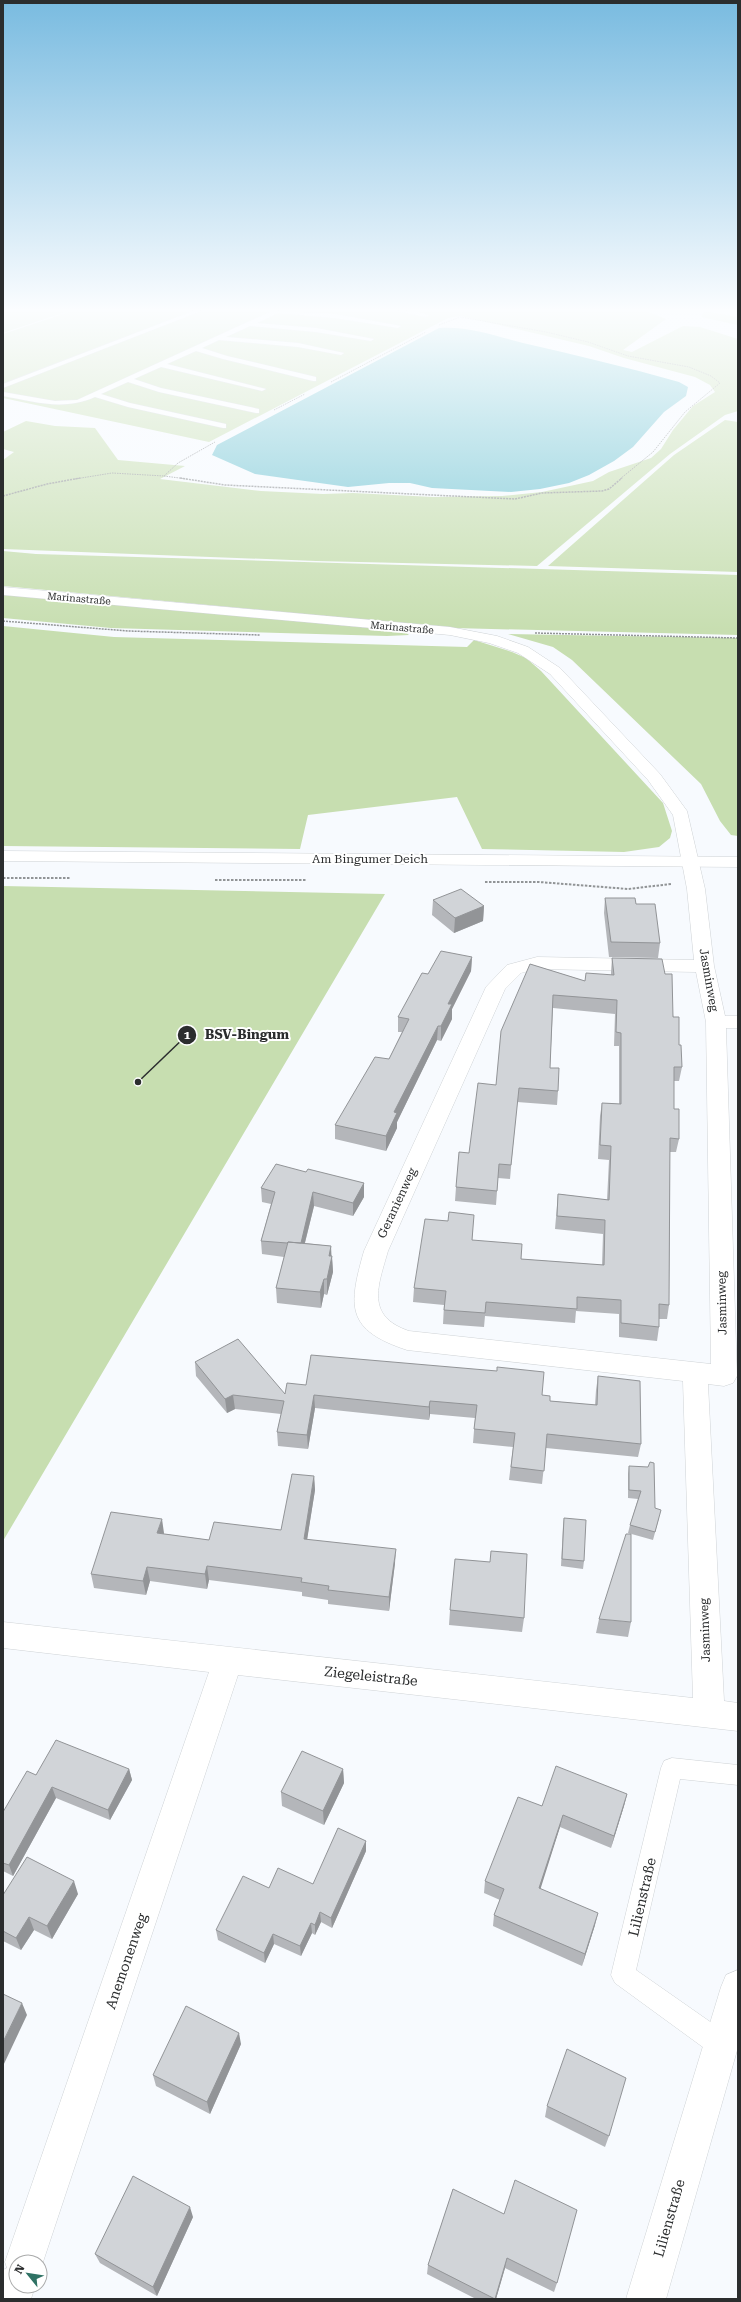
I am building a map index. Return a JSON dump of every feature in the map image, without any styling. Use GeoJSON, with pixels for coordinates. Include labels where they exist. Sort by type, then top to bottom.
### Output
{"type":"FeatureCollection","features":[{"type":"Feature","properties":{"kind":"street","name":"Marinastraße"},"geometry":{"type":"LineString","coordinates":[[3,591],[450,631],[492,639],[523,650],[555,672],[654,777],[681,815],[692,870]]}},
{"type":"Feature","properties":{"kind":"street","name":"Am Bingumer Deich"},"geometry":{"type":"LineString","coordinates":[[3,856],[692,870],[738,862]]}},
{"type":"Feature","properties":{"kind":"street","name":"Jasminweg"},"geometry":{"type":"LineString","coordinates":[[692,870],[704,966],[727,1022],[731,1377],[695,1372],[709,1714]]}},
{"type":"Feature","properties":{"kind":"street","name":"Geranienweg"},"geometry":{"type":"LineString","coordinates":[[695,1372],[408,1340],[384,1330],[369,1318],[365,1295],[376,1251],[496,987],[514,969],[537,963],[704,966]]}},
{"type":"Feature","properties":{"kind":"street","name":"Ziegeleistraße"},"geometry":{"type":"LineString","coordinates":[[3,1635],[738,1717]]}},
{"type":"Feature","properties":{"kind":"street","name":"Anemonenweg"},"geometry":{"type":"LineString","coordinates":[[27,2254],[228,1659]]}},
{"type":"Feature","properties":{"kind":"street","name":"Lilienstraße"},"geometry":{"type":"LineString","coordinates":[[646,2299],[738,1987]]}},
{"type":"Feature","properties":{"kind":"lane"},"geometry":{"type":"LineString","coordinates":[[189,418],[223,426]]}},
{"type":"Feature","properties":{"kind":"lane","name":"Lilienstraße"},"geometry":{"type":"LineString","coordinates":[[720,2044],[623,1976],[672,1768],[738,1775]]}},
{"type":"Feature","properties":{"kind":"path"},"geometry":{"type":"LineString","coordinates":[[164,476],[225,485],[515,499],[542,493],[602,491],[609,489],[653,452],[680,418]]}},
{"type":"Feature","properties":{"kind":"path"},"geometry":{"type":"LineString","coordinates":[[3,621],[128,631],[263,635]]}},
{"type":"Feature","properties":{"kind":"path"},"geometry":{"type":"LineString","coordinates":[[528,633],[738,638]]}},
{"type":"Feature","properties":{"kind":"path"},"geometry":{"type":"LineString","coordinates":[[484,882],[555,884],[581,888],[654,889],[692,870]]}},
{"type":"Feature","properties":{"kind":"path"},"geometry":{"type":"LineString","coordinates":[[3,878],[72,878]]}},
{"type":"Feature","properties":{"kind":"path"},"geometry":{"type":"LineString","coordinates":[[213,880],[308,880]]}},
{"type":"Feature","properties":{"kind":"green space"},"geometry":{"type":"Polygon","coordinates":[[[99,418],[254,418],[209,442],[99,418]]]}},
{"type":"Feature","properties":{"kind":"green space"},"geometry":{"type":"Polygon","coordinates":[[[683,418],[720,418],[670,454],[537,566],[316,561],[3,549],[3,460],[14,452],[3,449],[3,432],[26,421],[55,426],[95,428],[118,460],[185,466],[160,479],[261,491],[323,494],[353,493],[433,497],[502,496],[542,492],[593,481],[609,472],[651,458],[661,449],[683,418]]]}},
{"type":"Feature","properties":{"kind":"green space"},"geometry":{"type":"Polygon","coordinates":[[[725,420],[738,422],[738,572],[548,566],[674,455],[725,420]]]}},
{"type":"Feature","properties":{"kind":"green space"},"geometry":{"type":"Polygon","coordinates":[[[3,551],[36,554],[738,575],[738,635],[454,628],[3,586],[3,551]]]}},
{"type":"Feature","properties":{"kind":"green space"},"geometry":{"type":"Polygon","coordinates":[[[3,594],[404,631],[409,635],[387,636],[111,628],[3,618],[3,594]]]}},
{"type":"Feature","properties":{"kind":"green space"},"geometry":{"type":"Polygon","coordinates":[[[3,626],[114,637],[467,647],[474,640],[512,652],[526,658],[541,671],[663,803],[672,831],[670,838],[659,847],[624,852],[482,849],[457,797],[308,815],[300,849],[3,846],[3,626]]]}},
{"type":"Feature","properties":{"kind":"green space"},"geometry":{"type":"Polygon","coordinates":[[[508,634],[738,638],[738,836],[731,835],[720,821],[701,784],[572,660],[553,647],[508,634]]]}},
{"type":"Feature","properties":{"kind":"green space"},"geometry":{"type":"Polygon","coordinates":[[[3,886],[385,894],[3,1541],[3,886]]]}},
{"type":"Feature","properties":{"kind":"water"},"geometry":{"type":"Polygon","coordinates":[[[267,418],[658,418],[633,447],[614,461],[589,475],[569,483],[540,489],[511,492],[432,488],[410,483],[389,483],[348,487],[255,474],[212,455],[217,445],[267,418]]]}},
{"type":"Feature","properties":{"kind":"building"},"geometry":{"type":"Polygon","coordinates":[[[461,889],[484,906],[455,918],[433,900],[461,889]]]}},
{"type":"Feature","properties":{"kind":"building"},"geometry":{"type":"Polygon","coordinates":[[[605,898],[635,898],[636,904],[655,904],[660,943],[611,942],[605,898]]]}},
{"type":"Feature","properties":{"kind":"building"},"geometry":{"type":"Polygon","coordinates":[[[441,951],[472,957],[448,1004],[452,1004],[441,1026],[438,1026],[394,1112],[397,1113],[386,1136],[335,1125],[375,1057],[389,1059],[409,1019],[398,1017],[422,973],[428,974],[441,951]]]}},
{"type":"Feature","properties":{"kind":"building"},"geometry":{"type":"Polygon","coordinates":[[[612,958],[662,959],[665,974],[672,974],[673,1017],[679,1017],[679,1045],[681,1045],[682,1067],[674,1067],[674,1109],[679,1109],[679,1139],[670,1138],[669,1305],[659,1304],[659,1327],[621,1323],[621,1300],[577,1297],[577,1309],[486,1302],[485,1313],[444,1310],[446,1291],[414,1288],[425,1219],[448,1221],[449,1212],[474,1215],[472,1240],[522,1244],[521,1259],[604,1265],[605,1220],[557,1216],[558,1194],[609,1200],[611,1146],[600,1145],[602,1103],[621,1104],[621,1033],[616,1032],[617,1000],[553,995],[550,1068],[559,1068],[558,1091],[519,1088],[511,1165],[499,1164],[497,1191],[456,1187],[459,1152],[469,1153],[478,1083],[496,1085],[501,1031],[530,964],[585,981],[586,973],[614,975],[612,958]]]}},
{"type":"Feature","properties":{"kind":"building"},"geometry":{"type":"Polygon","coordinates":[[[276,1164],[306,1172],[308,1169],[364,1183],[353,1203],[313,1192],[301,1243],[261,1241],[275,1192],[261,1188],[276,1164]]]}},
{"type":"Feature","properties":{"kind":"building"},"geometry":{"type":"Polygon","coordinates":[[[288,1242],[331,1246],[329,1256],[332,1256],[327,1279],[324,1279],[320,1292],[276,1288],[288,1242]]]}},
{"type":"Feature","properties":{"kind":"building"},"geometry":{"type":"Polygon","coordinates":[[[238,1339],[285,1394],[287,1383],[306,1385],[311,1355],[497,1371],[497,1367],[544,1372],[542,1395],[550,1396],[550,1401],[597,1405],[598,1376],[640,1381],[641,1444],[547,1434],[544,1471],[511,1467],[515,1433],[474,1429],[477,1405],[430,1401],[429,1407],[314,1395],[307,1435],[277,1432],[284,1401],[233,1395],[225,1399],[195,1362],[238,1339]]]}},
{"type":"Feature","properties":{"kind":"building"},"geometry":{"type":"Polygon","coordinates":[[[650,1462],[654,1463],[655,1508],[661,1510],[655,1532],[630,1525],[641,1491],[629,1490],[629,1466],[648,1467],[650,1462]]]}},
{"type":"Feature","properties":{"kind":"building"},"geometry":{"type":"Polygon","coordinates":[[[292,1474],[314,1476],[304,1539],[396,1549],[389,1597],[328,1590],[329,1586],[301,1582],[302,1578],[207,1566],[205,1574],[147,1567],[143,1581],[91,1574],[111,1512],[162,1519],[157,1533],[209,1540],[214,1522],[281,1530],[292,1474]]]}},
{"type":"Feature","properties":{"kind":"building"},"geometry":{"type":"Polygon","coordinates":[[[564,1518],[586,1520],[584,1561],[562,1559],[564,1518]]]}},
{"type":"Feature","properties":{"kind":"building"},"geometry":{"type":"Polygon","coordinates":[[[626,1534],[631,1534],[631,1622],[599,1619],[626,1534]]]}},
{"type":"Feature","properties":{"kind":"building"},"geometry":{"type":"Polygon","coordinates":[[[491,1551],[527,1554],[524,1618],[450,1610],[455,1559],[490,1562],[491,1551]]]}},
{"type":"Feature","properties":{"kind":"building"},"geometry":{"type":"Polygon","coordinates":[[[56,1740],[129,1769],[108,1810],[52,1787],[9,1865],[3,1863],[3,1812],[27,1771],[36,1775],[56,1740]]]}},
{"type":"Feature","properties":{"kind":"building"},"geometry":{"type":"Polygon","coordinates":[[[302,1751],[343,1769],[323,1811],[281,1792],[302,1751]]]}},
{"type":"Feature","properties":{"kind":"building"},"geometry":{"type":"Polygon","coordinates":[[[556,1766],[627,1794],[614,1836],[563,1815],[539,1888],[598,1913],[585,1954],[494,1915],[504,1889],[485,1881],[518,1797],[542,1806],[556,1766]]]}},
{"type":"Feature","properties":{"kind":"building"},"geometry":{"type":"Polygon","coordinates":[[[338,1828],[366,1841],[331,1918],[320,1912],[315,1925],[311,1923],[300,1946],[273,1934],[264,1953],[216,1930],[243,1876],[269,1888],[278,1868],[313,1884],[338,1828]]]}},
{"type":"Feature","properties":{"kind":"building"},"geometry":{"type":"Polygon","coordinates":[[[27,1857],[74,1881],[47,1926],[29,1917],[16,1938],[3,1931],[3,1895],[27,1857]]]}},
{"type":"Feature","properties":{"kind":"building"},"geometry":{"type":"Polygon","coordinates":[[[3,1994],[22,2003],[3,2042],[3,1994]]]}},
{"type":"Feature","properties":{"kind":"building"},"geometry":{"type":"Polygon","coordinates":[[[186,2006],[239,2033],[207,2102],[153,2075],[186,2006]]]}},
{"type":"Feature","properties":{"kind":"building"},"geometry":{"type":"Polygon","coordinates":[[[567,2049],[626,2078],[609,2136],[547,2106],[567,2049]]]}},
{"type":"Feature","properties":{"kind":"building"},"geometry":{"type":"Polygon","coordinates":[[[133,2176],[190,2207],[153,2287],[95,2254],[133,2176]]]}},
{"type":"Feature","properties":{"kind":"building"},"geometry":{"type":"Polygon","coordinates":[[[515,2180],[577,2210],[557,2283],[507,2258],[495,2299],[428,2265],[453,2189],[504,2214],[515,2180]]]}},
{"type":"Feature","properties":{"kind":"place","name":"BSV-Bingum"},"geometry":{"type":"Point","coordinates":[138,1082]}}]}
